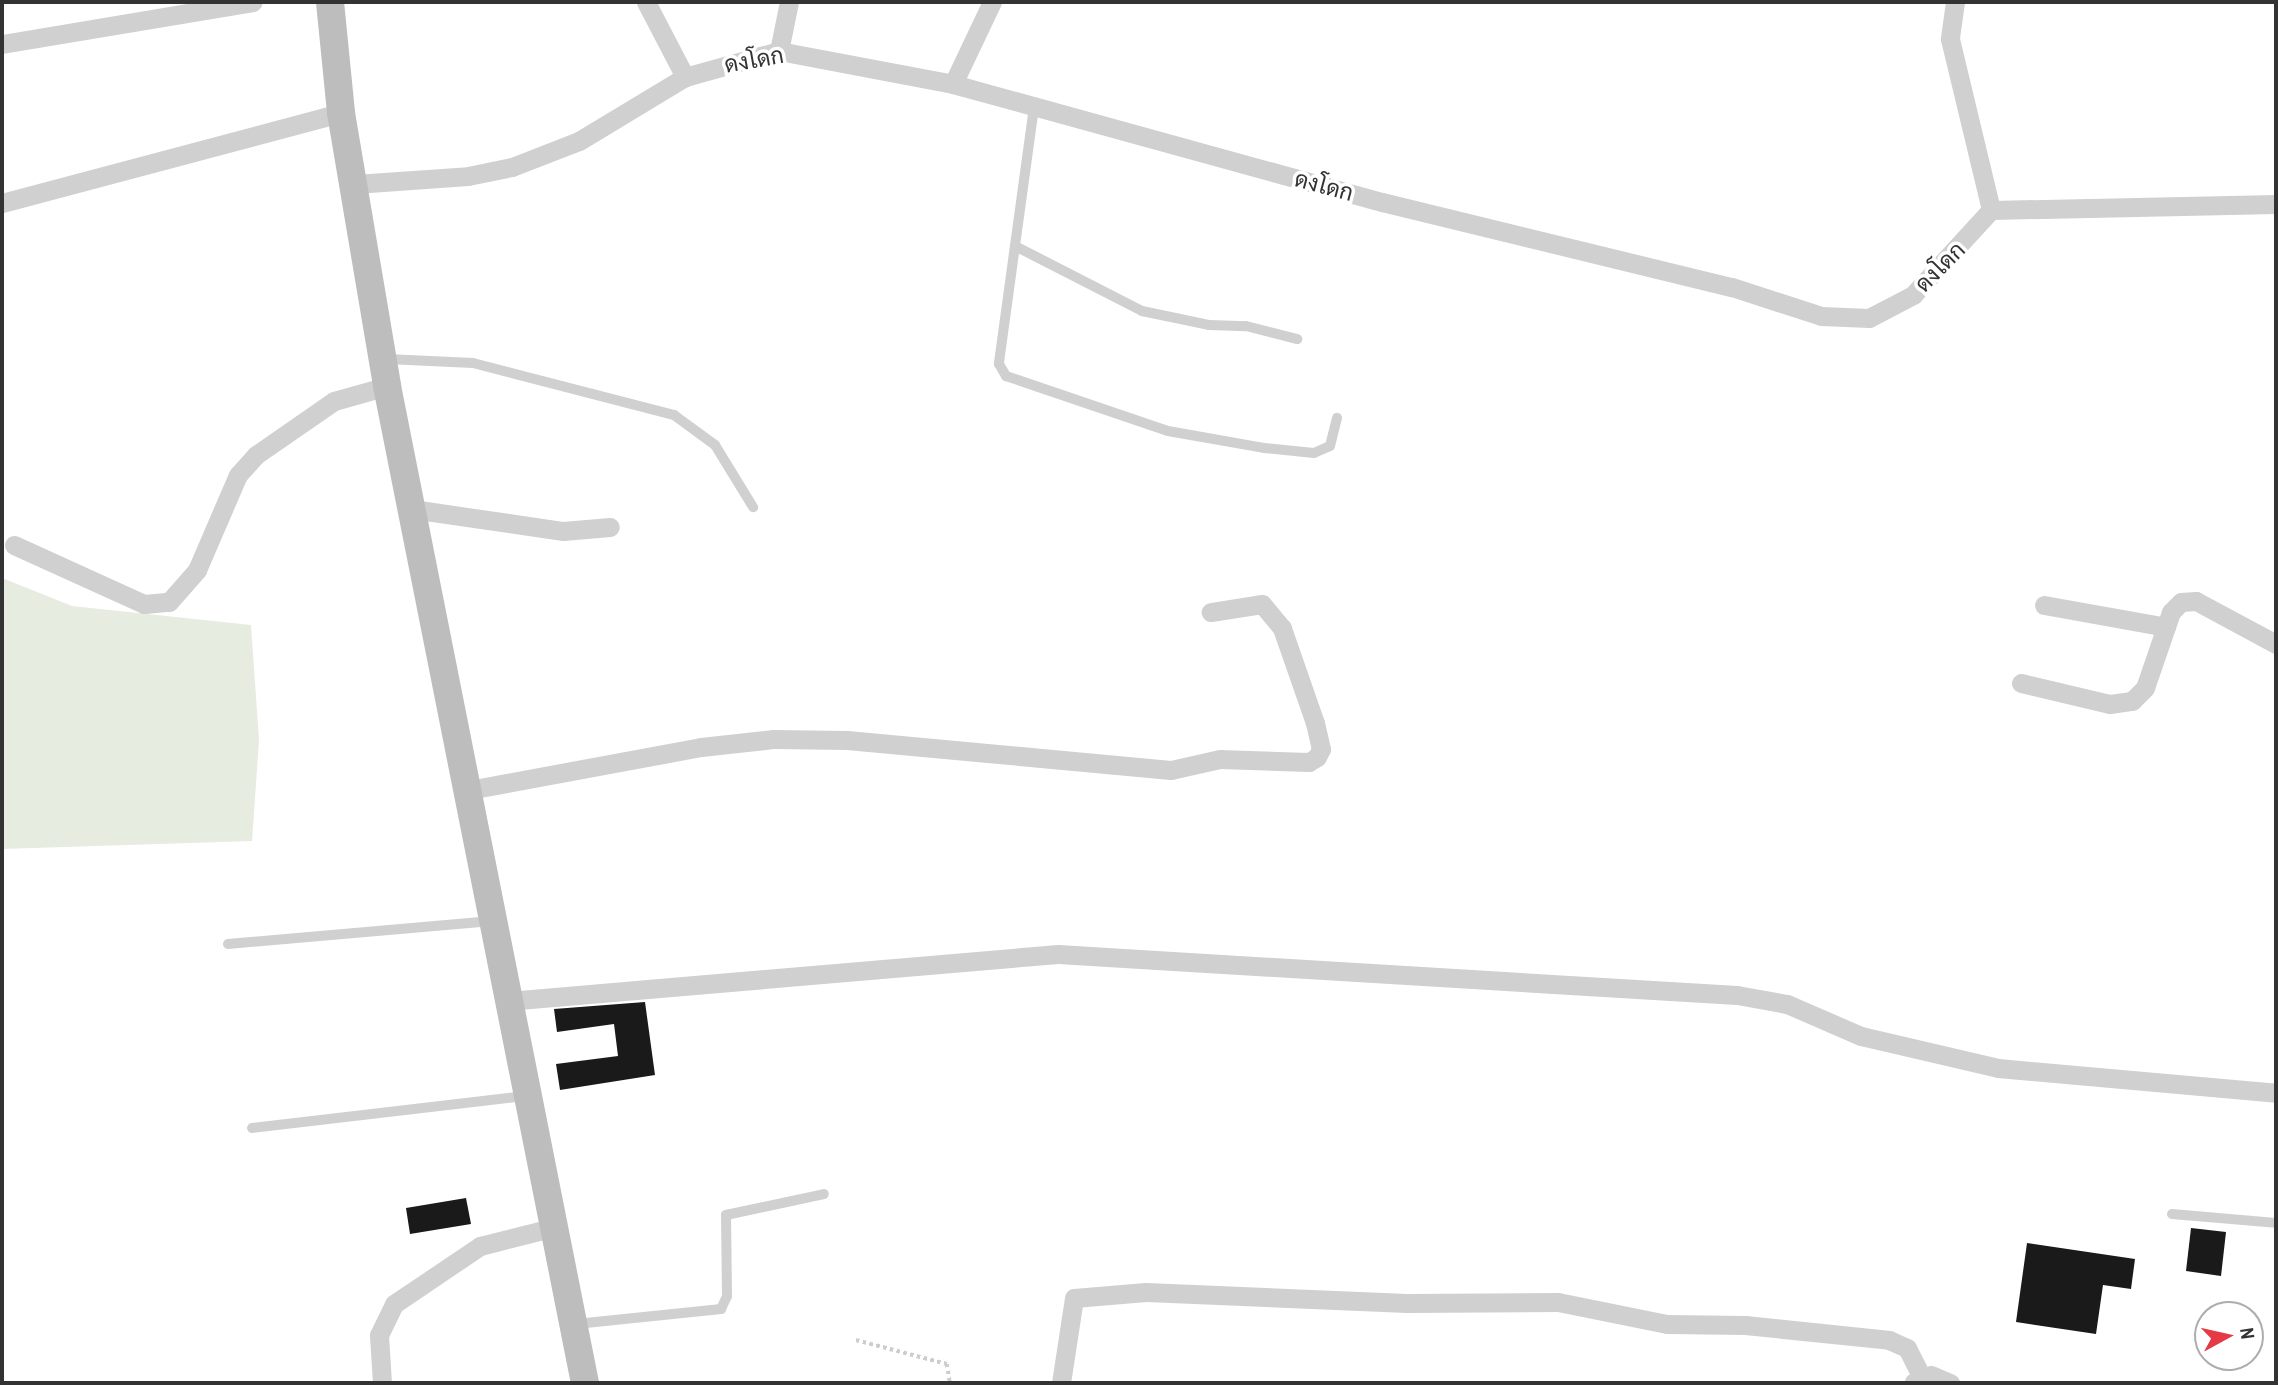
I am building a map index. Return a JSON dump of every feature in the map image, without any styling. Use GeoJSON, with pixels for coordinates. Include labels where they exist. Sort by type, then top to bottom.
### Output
{"type":"FeatureCollection","features":[{"type":"Feature","properties":{"kind":"street"},"geometry":{"type":"LineString","coordinates":[[2,44],[253,2]]}},
{"type":"Feature","properties":{"kind":"street"},"geometry":{"type":"LineString","coordinates":[[330,2],[341,113],[385,372],[469,790],[551,1228],[585,1383]]}},
{"type":"Feature","properties":{"kind":"street"},"geometry":{"type":"LineString","coordinates":[[646,2],[685,77]]}},
{"type":"Feature","properties":{"kind":"street"},"geometry":{"type":"LineString","coordinates":[[779,51],[789,2]]}},
{"type":"Feature","properties":{"kind":"street"},"geometry":{"type":"LineString","coordinates":[[953,84],[992,2]]}},
{"type":"Feature","properties":{"kind":"street"},"geometry":{"type":"LineString","coordinates":[[1955,2],[1950,39],[1991,210],[2276,204]]}},
{"type":"Feature","properties":{"kind":"street","name":"ดงโดก"},"geometry":{"type":"LineString","coordinates":[[355,184],[468,176],[512,167],[579,141],[685,77],[779,51],[953,84],[1382,202],[1732,287],[1821,316],[1869,318],[1913,295],[1991,210]]}},
{"type":"Feature","properties":{"kind":"street"},"geometry":{"type":"LineString","coordinates":[[2,203],[341,113]]}},
{"type":"Feature","properties":{"kind":"street"},"geometry":{"type":"LineString","coordinates":[[14,545],[144,604],[169,601],[197,570],[238,475],[256,455],[334,401],[385,372]]}},
{"type":"Feature","properties":{"kind":"street"},"geometry":{"type":"LineString","coordinates":[[412,509],[563,531],[610,527]]}},
{"type":"Feature","properties":{"kind":"street"},"geometry":{"type":"LineString","coordinates":[[2021,683],[2110,704],[2132,701],[2146,688],[2166,626],[2181,602],[2196,601],[2276,644]]}},
{"type":"Feature","properties":{"kind":"street"},"geometry":{"type":"LineString","coordinates":[[469,790],[701,747],[773,739],[847,740],[1171,771],[1220,759],[1309,762],[1317,757],[1321,749],[1315,723],[1282,628],[1262,604],[1211,612]]}},
{"type":"Feature","properties":{"kind":"street"},"geometry":{"type":"LineString","coordinates":[[2044,605],[2166,626]]}},
{"type":"Feature","properties":{"kind":"street"},"geometry":{"type":"LineString","coordinates":[[507,1002],[1058,954],[1737,995],[1787,1004],[1861,1036],[1998,1068],[2276,1093]]}},
{"type":"Feature","properties":{"kind":"street"},"geometry":{"type":"LineString","coordinates":[[382,1383],[379,1335],[394,1304],[480,1246],[551,1228]]}},
{"type":"Feature","properties":{"kind":"street"},"geometry":{"type":"LineString","coordinates":[[1060,1383],[1074,1298],[1146,1292],[1407,1303],[1558,1302],[1667,1324],[1745,1325],[1889,1340],[1908,1348],[1917,1379],[1950,1383]]}},
{"type":"Feature","properties":{"kind":"lane"},"geometry":{"type":"LineString","coordinates":[[1034,107],[999,364],[1014,381],[1168,431],[1314,453],[1330,446],[1337,418]]}},
{"type":"Feature","properties":{"kind":"lane"},"geometry":{"type":"LineString","coordinates":[[1015,246],[1142,312],[1209,325],[1246,326],[1297,339]]}},
{"type":"Feature","properties":{"kind":"lane"},"geometry":{"type":"LineString","coordinates":[[385,372],[473,363],[674,415],[715,445],[753,507]]}},
{"type":"Feature","properties":{"kind":"lane"},"geometry":{"type":"LineString","coordinates":[[228,944],[493,921]]}},
{"type":"Feature","properties":{"kind":"lane"},"geometry":{"type":"LineString","coordinates":[[252,1128],[526,1096]]}},
{"type":"Feature","properties":{"kind":"lane"},"geometry":{"type":"LineString","coordinates":[[572,1324],[721,1308],[727,1296],[726,1215],[824,1195]]}},
{"type":"Feature","properties":{"kind":"lane"},"geometry":{"type":"LineString","coordinates":[[2172,1214],[2276,1223]]}},
{"type":"Feature","properties":{"kind":"path"},"geometry":{"type":"LineString","coordinates":[[856,1340],[947,1364],[950,1383]]}},
{"type":"Feature","properties":{"kind":"shaded area"},"geometry":{"type":"Polygon","coordinates":[[[2,578],[72,606],[251,625],[259,740],[252,841],[2,849],[2,578]]]}},
{"type":"Feature","properties":{"kind":"building"},"geometry":{"type":"Polygon","coordinates":[[[645,1002],[655,1075],[560,1090],[556,1064],[618,1056],[614,1024],[557,1032],[554,1009],[645,1002]]]}},
{"type":"Feature","properties":{"kind":"building"},"geometry":{"type":"Polygon","coordinates":[[[466,1198],[471,1224],[410,1234],[406,1208],[466,1198]]]}},
{"type":"Feature","properties":{"kind":"building"},"geometry":{"type":"Polygon","coordinates":[[[2191,1228],[2226,1232],[2221,1276],[2186,1271],[2191,1228]]]}},
{"type":"Feature","properties":{"kind":"building"},"geometry":{"type":"Polygon","coordinates":[[[2027,1243],[2135,1259],[2131,1289],[2103,1285],[2096,1334],[2016,1322],[2027,1243]]]}}]}
